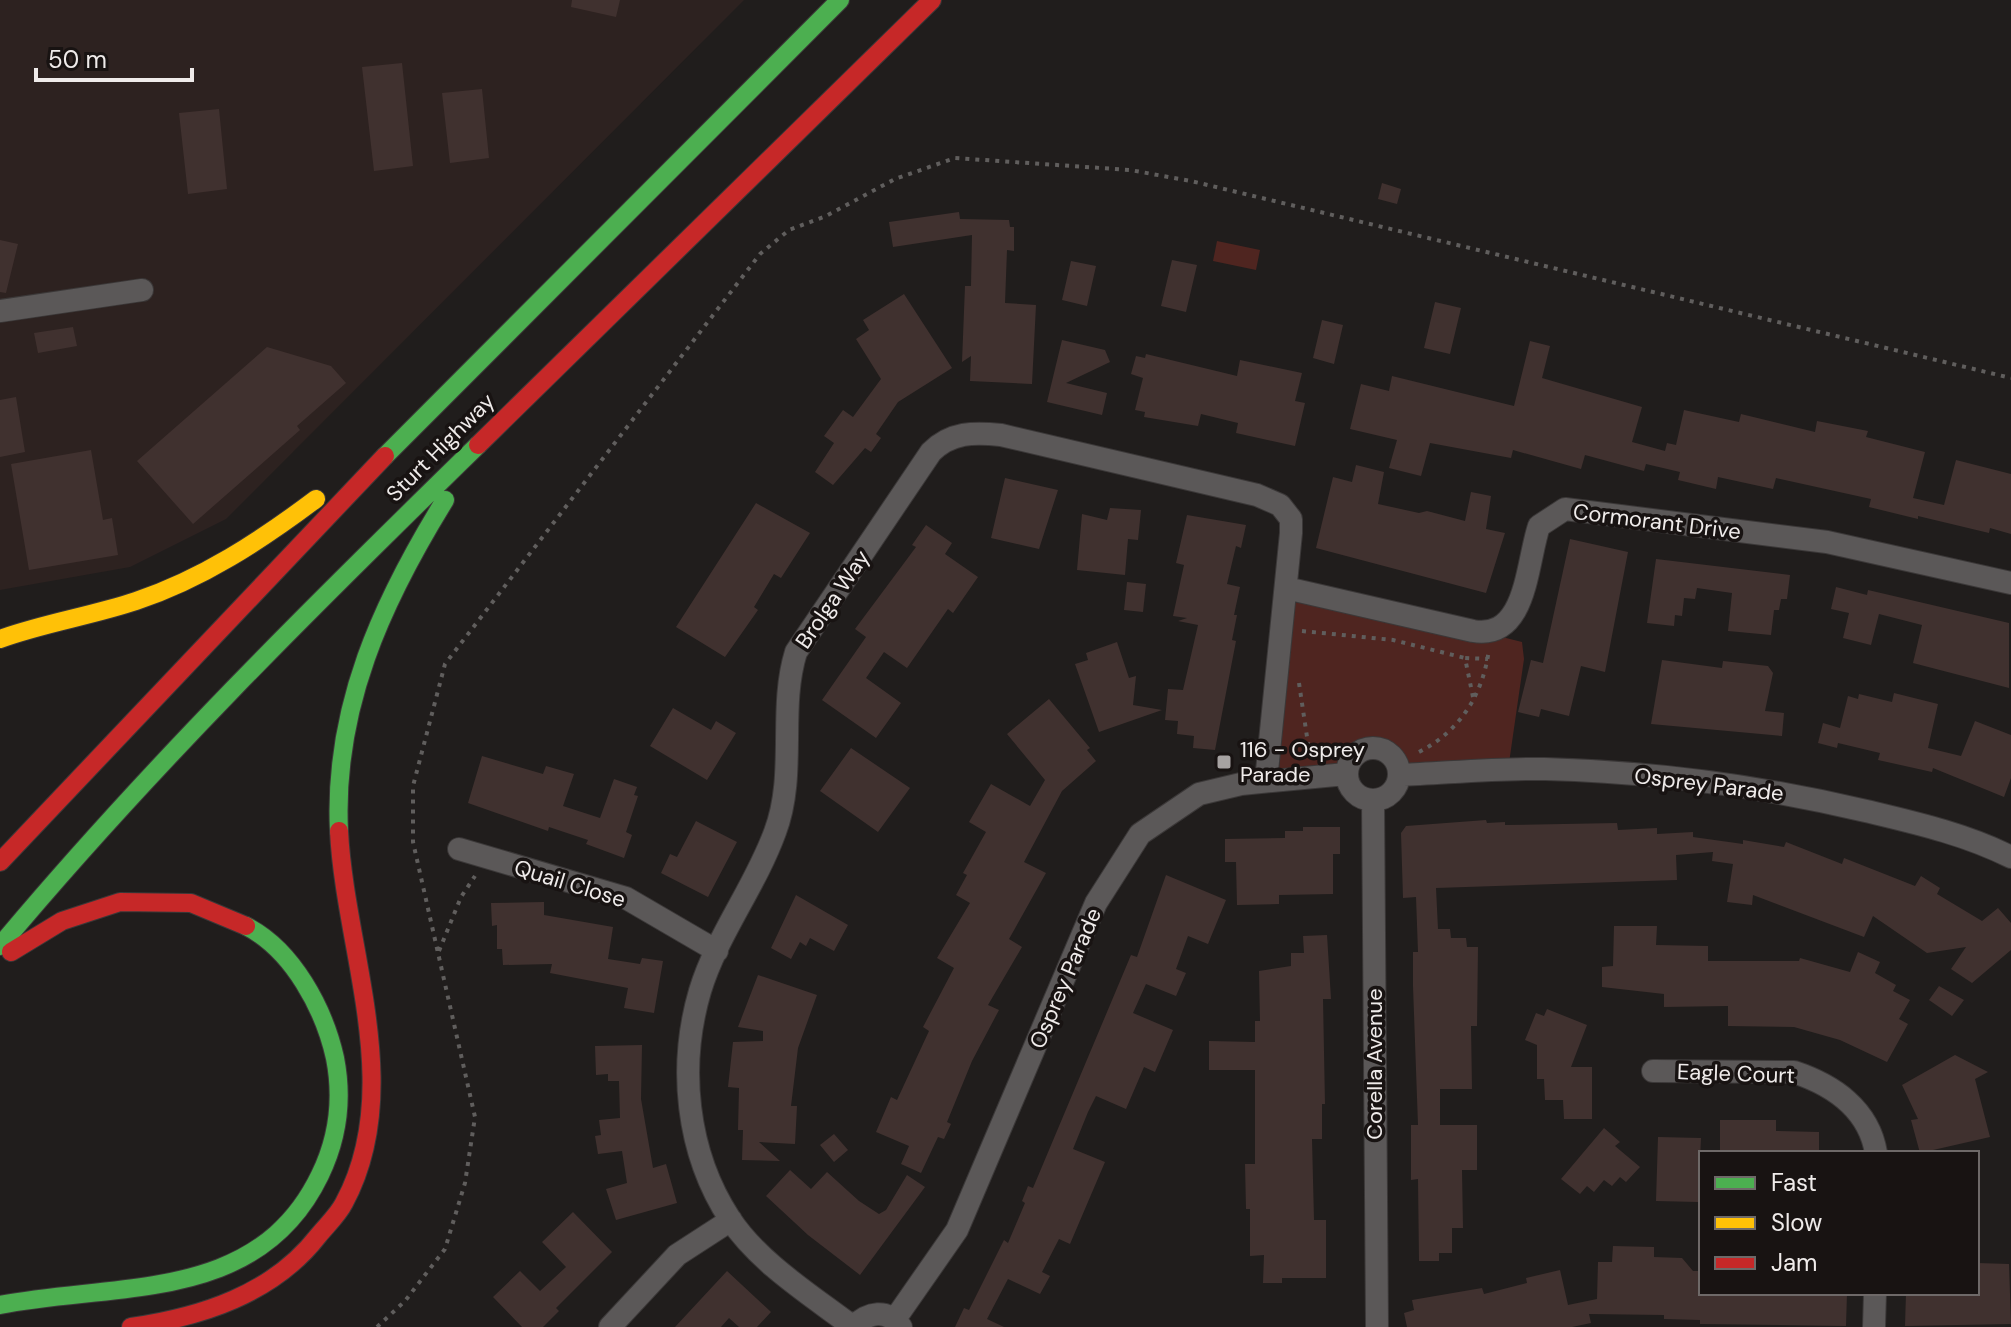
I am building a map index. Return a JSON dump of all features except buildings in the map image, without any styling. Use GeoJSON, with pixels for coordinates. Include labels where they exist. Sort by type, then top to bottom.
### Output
{"type":"FeatureCollection","features":[{"type":"Feature","properties":{"kind":"highway","name":"Sturt Highway"},"geometry":{"type":"LineString","coordinates":[[0,862],[411,429],[840,0]]}},
{"type":"Feature","properties":{"kind":"highway","name":"Sturt Highway"},"geometry":{"type":"LineString","coordinates":[[0,946],[51,885],[229,695],[501,420],[932,0]]}},
{"type":"Feature","properties":{"kind":"highway"},"geometry":{"type":"LineString","coordinates":[[131,1327],[201,1313],[274,1279],[293,1265],[328,1228],[361,1167],[374,1098],[369,1047],[340,867],[338,809],[345,731],[368,642],[402,567],[501,420]]}},
{"type":"Feature","properties":{"kind":"highway"},"geometry":{"type":"LineString","coordinates":[[2,637],[137,601],[207,571],[269,534],[411,429]]}},
{"type":"Feature","properties":{"kind":"highway"},"geometry":{"type":"LineString","coordinates":[[0,960],[65,919],[121,902],[172,901],[222,914],[264,937],[302,975],[332,1031],[341,1082],[338,1127],[316,1189],[287,1225],[253,1253],[217,1270],[174,1282],[27,1298],[0,1305]]}},
{"type":"Feature","properties":{"kind":"highway"},"geometry":{"type":"LineString","coordinates":[[2,1281],[27,1298]]}},
{"type":"Feature","properties":{"kind":"street"},"geometry":{"type":"LineString","coordinates":[[0,311],[142,290]]}},
{"type":"Feature","properties":{"kind":"street","name":"Brolga Way"},"geometry":{"type":"LineString","coordinates":[[853,1327],[772,1264],[731,1220],[704,1165],[690,1112],[687,1076],[690,1037],[701,990],[717,951],[776,831],[786,776],[789,681],[796,652],[938,445],[974,431],[1001,435],[1271,499],[1291,519],[1266,781]]}},
{"type":"Feature","properties":{"kind":"street","name":"Cormorant Drive"},"geometry":{"type":"LineString","coordinates":[[1286,588],[1473,631],[1494,632],[1509,623],[1516,609],[1539,526],[1565,509],[1827,542],[2011,583]]}},
{"type":"Feature","properties":{"kind":"street"},"geometry":{"type":"LineString","coordinates":[[1373,748],[1392,756],[1399,775],[1391,793],[1373,800],[1351,790],[1346,774],[1354,755],[1373,748]]}},
{"type":"Feature","properties":{"kind":"street","name":"Osprey Parade"},"geometry":{"type":"LineString","coordinates":[[1399,775],[1543,769],[1706,781],[1791,795],[1904,820],[1964,836],[2011,857]]}},
{"type":"Feature","properties":{"kind":"street","name":"Osprey Parade"},"geometry":{"type":"LineString","coordinates":[[898,1323],[957,1230],[1096,903],[1140,834],[1199,794],[1266,781],[1346,774]]}},
{"type":"Feature","properties":{"kind":"street","name":"Corella Avenue"},"geometry":{"type":"LineString","coordinates":[[1373,800],[1377,1327]]}},
{"type":"Feature","properties":{"kind":"street","name":"Quail Close"},"geometry":{"type":"LineString","coordinates":[[459,849],[626,898],[717,951]]}},
{"type":"Feature","properties":{"kind":"street","name":"Eagle Court"},"geometry":{"type":"LineString","coordinates":[[1653,1071],[1794,1072],[1816,1079],[1853,1105],[1866,1124],[1875,1151]]}},
{"type":"Feature","properties":{"kind":"street"},"geometry":{"type":"LineString","coordinates":[[610,1327],[677,1255],[731,1220]]}},
{"type":"Feature","properties":{"kind":"street"},"geometry":{"type":"LineString","coordinates":[[1874,1327],[1875,1295]]}},
{"type":"Feature","properties":{"kind":"street"},"geometry":{"type":"LineString","coordinates":[[853,1327],[864,1316],[880,1313],[898,1323]]}},
{"type":"Feature","properties":{"kind":"path"},"geometry":{"type":"LineString","coordinates":[[377,1327],[405,1301],[445,1249],[465,1183],[475,1117],[413,842],[413,786],[445,664],[760,254],[789,230],[936,162],[955,158],[1130,170],[1191,181],[2011,378]]}},
{"type":"Feature","properties":{"kind":"path"},"geometry":{"type":"LineString","coordinates":[[1294,631],[1393,640],[1465,658],[1488,659]]}},
{"type":"Feature","properties":{"kind":"path"},"geometry":{"type":"LineString","coordinates":[[1415,754],[1451,733],[1473,699],[1490,645]]}},
{"type":"Feature","properties":{"kind":"path"},"geometry":{"type":"LineString","coordinates":[[1465,658],[1473,699]]}},
{"type":"Feature","properties":{"kind":"path"},"geometry":{"type":"LineString","coordinates":[[1296,673],[1310,760]]}},
{"type":"Feature","properties":{"kind":"path"},"geometry":{"type":"LineString","coordinates":[[438,953],[461,897],[486,857]]}},
{"type":"Feature","properties":{"kind":"shaded area"},"geometry":{"type":"Polygon","coordinates":[[[0,0],[744,0],[226,519],[130,567],[0,590],[0,0]]]}},
{"type":"Feature","properties":{"kind":"shaded area"},"geometry":{"type":"Polygon","coordinates":[[[1217,241],[1260,250],[1256,270],[1213,261],[1217,241]]]}},
{"type":"Feature","properties":{"kind":"shaded area"},"geometry":{"type":"Polygon","coordinates":[[[1306,601],[1480,643],[1502,637],[1522,642],[1524,659],[1509,763],[1407,765],[1382,743],[1374,742],[1359,747],[1342,765],[1290,773],[1279,768],[1293,603],[1306,601]]]}},
{"type":"Feature","properties":{"kind":"traffic: fast"},"geometry":{"type":"LineString","coordinates":[[385,456],[840,0]]}},
{"type":"Feature","properties":{"kind":"traffic: fast"},"geometry":{"type":"LineString","coordinates":[[0,946],[173,752],[478,445]]}},
{"type":"Feature","properties":{"kind":"traffic: fast"},"geometry":{"type":"LineString","coordinates":[[339,831],[339,786],[344,742],[366,658],[401,577],[445,500]]}},
{"type":"Feature","properties":{"kind":"traffic: fast"},"geometry":{"type":"LineString","coordinates":[[0,1305],[181,1280],[223,1267],[260,1246],[293,1217],[320,1175],[335,1133],[339,1103],[335,1058],[323,1020],[292,965],[263,937],[246,926]]}},
{"type":"Feature","properties":{"kind":"traffic: slow"},"geometry":{"type":"LineString","coordinates":[[0,639],[119,606],[184,582],[252,544],[316,499]]}},
{"type":"Feature","properties":{"kind":"traffic: jam"},"geometry":{"type":"LineString","coordinates":[[478,445],[932,0]]}},
{"type":"Feature","properties":{"kind":"traffic: jam"},"geometry":{"type":"LineString","coordinates":[[0,862],[385,456]]}},
{"type":"Feature","properties":{"kind":"traffic: jam"},"geometry":{"type":"LineString","coordinates":[[131,1327],[183,1317],[234,1300],[258,1288],[300,1256],[344,1203],[362,1159],[370,1113],[371,1066],[339,831]]}},
{"type":"Feature","properties":{"kind":"traffic: jam"},"geometry":{"type":"LineString","coordinates":[[11,952],[62,921],[120,902],[191,903],[246,926]]}},
{"type":"Feature","properties":{"kind":"place","name":"116 - Osprey Parade"},"geometry":{"type":"Point","coordinates":[1224,762]}}]}
